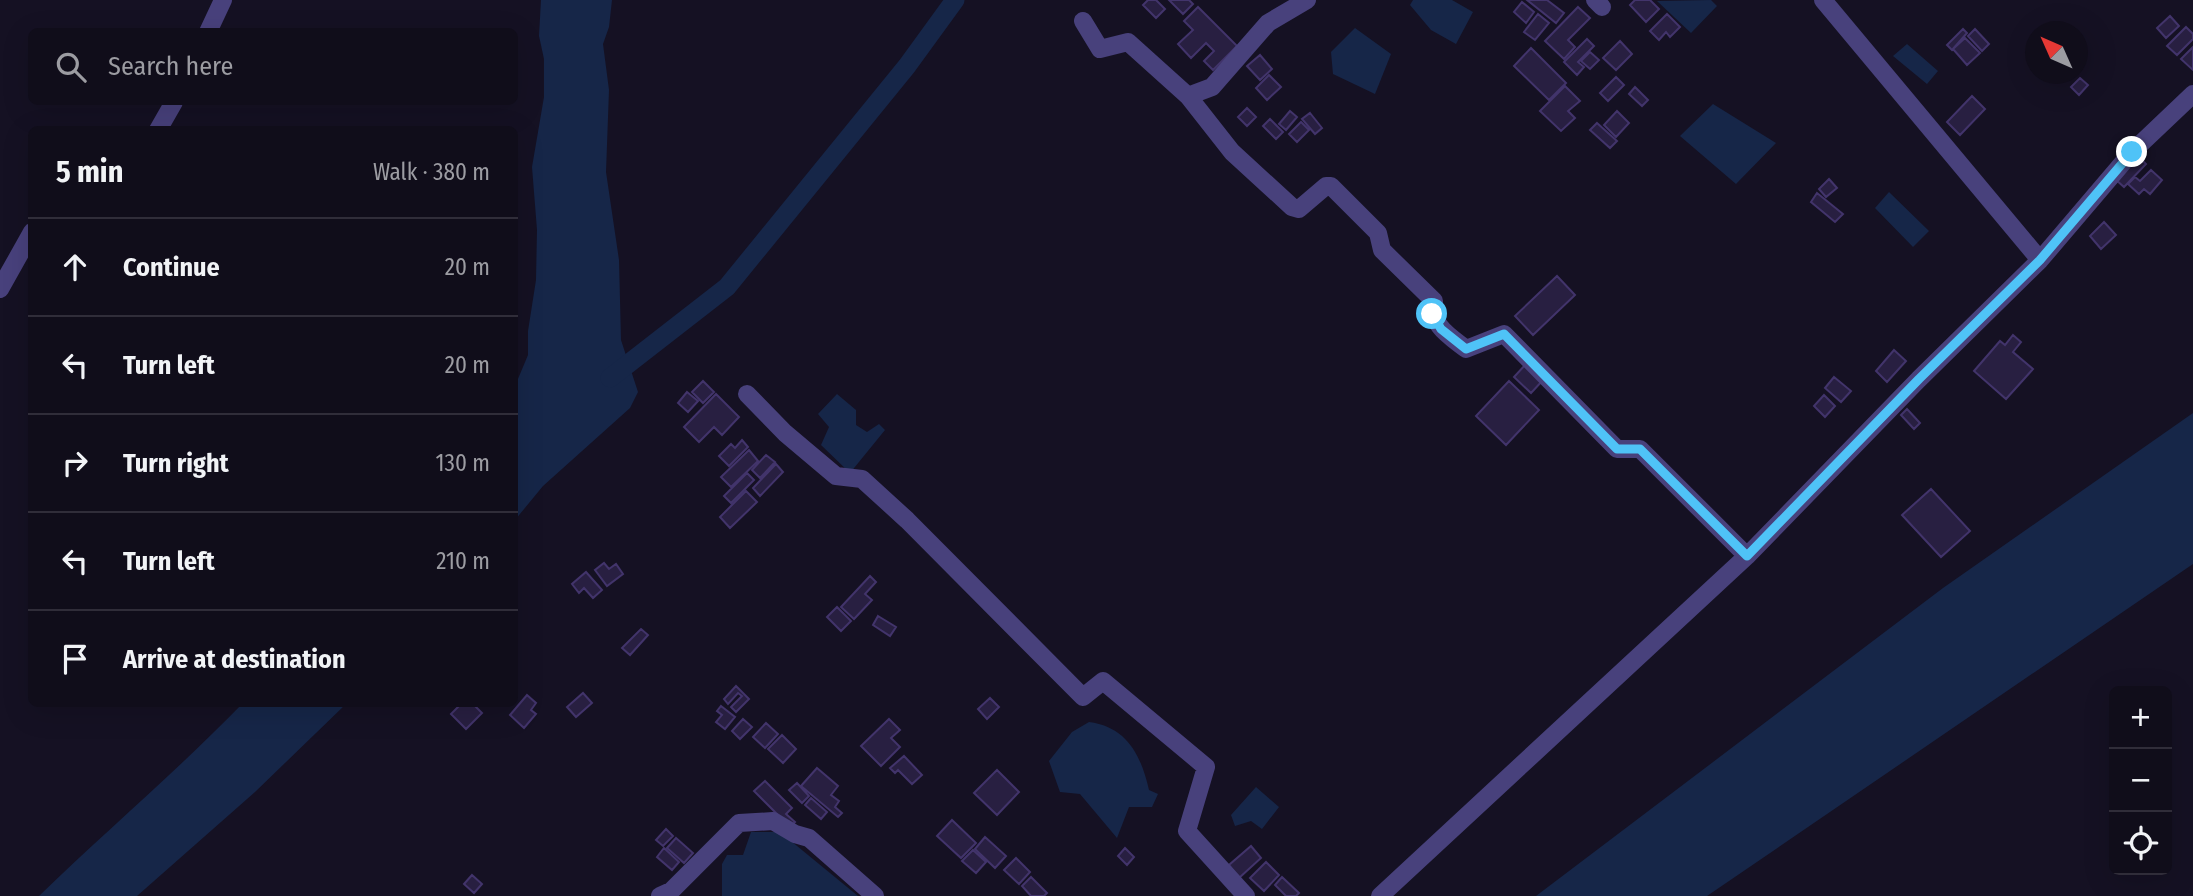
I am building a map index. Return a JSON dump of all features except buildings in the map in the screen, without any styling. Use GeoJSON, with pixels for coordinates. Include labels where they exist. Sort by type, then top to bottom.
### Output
{"type":"FeatureCollection","features":[{"type":"Feature","properties":{"kind":"street"},"geometry":{"type":"LineString","coordinates":[[210,28],[223,0]]}},
{"type":"Feature","properties":{"kind":"street"},"geometry":{"type":"LineString","coordinates":[[1188,96],[1212,87],[1268,23],[1307,0]]}},
{"type":"Feature","properties":{"kind":"street"},"geometry":{"type":"LineString","coordinates":[[1823,0],[2040,260]]}},
{"type":"Feature","properties":{"kind":"street"},"geometry":{"type":"LineString","coordinates":[[1083,21],[1100,49],[1128,42],[1188,96],[1232,152],[1292,207],[1299,209],[1326,186],[1331,186],[1378,233],[1382,250],[1434,301],[1432,314],[1441,329],[1466,349],[1504,334],[1617,449],[1640,449],[1747,556]]}},
{"type":"Feature","properties":{"kind":"street"},"geometry":{"type":"LineString","coordinates":[[1380,896],[1747,556],[1919,379],[2040,260],[2132,152],[2193,94]]}},
{"type":"Feature","properties":{"kind":"street"},"geometry":{"type":"LineString","coordinates":[[161,126],[172,105]]}},
{"type":"Feature","properties":{"kind":"street"},"geometry":{"type":"LineString","coordinates":[[0,289],[28,239]]}},
{"type":"Feature","properties":{"kind":"street"},"geometry":{"type":"LineString","coordinates":[[747,394],[785,433],[836,476],[862,480],[907,520],[1083,697],[1103,681],[1206,767],[1187,831],[1247,896]]}},
{"type":"Feature","properties":{"kind":"street"},"geometry":{"type":"LineString","coordinates":[[660,896],[671,891],[739,823],[773,821],[808,838],[875,896]]}},
{"type":"Feature","properties":{"kind":"water"},"geometry":{"type":"Polygon","coordinates":[[[541,0],[612,0],[609,27],[603,44],[609,90],[606,172],[619,260],[621,340],[638,392],[630,408],[543,486],[518,516],[518,379],[528,355],[528,331],[536,280],[537,230],[532,167],[544,97],[544,59],[539,36],[541,0]]]}},
{"type":"Feature","properties":{"kind":"water"},"geometry":{"type":"Polygon","coordinates":[[[1413,0],[1452,0],[1473,12],[1456,44],[1431,30],[1410,5],[1413,0]]]}},
{"type":"Feature","properties":{"kind":"water"},"geometry":{"type":"Polygon","coordinates":[[[1711,0],[1717,6],[1691,33],[1657,1],[1711,0]]]}},
{"type":"Feature","properties":{"kind":"water"},"geometry":{"type":"Polygon","coordinates":[[[1355,28],[1391,54],[1375,94],[1333,74],[1331,52],[1355,28]]]}},
{"type":"Feature","properties":{"kind":"water"},"geometry":{"type":"Polygon","coordinates":[[[1907,44],[1938,71],[1927,84],[1893,56],[1907,44]]]}},
{"type":"Feature","properties":{"kind":"water"},"geometry":{"type":"Polygon","coordinates":[[[1713,104],[1776,143],[1736,184],[1680,136],[1713,104]]]}},
{"type":"Feature","properties":{"kind":"water"},"geometry":{"type":"Polygon","coordinates":[[[1889,192],[1929,231],[1913,247],[1875,208],[1889,192]]]}},
{"type":"Feature","properties":{"kind":"water"},"geometry":{"type":"Polygon","coordinates":[[[837,394],[856,410],[856,425],[867,432],[879,424],[885,430],[850,473],[821,445],[829,427],[818,414],[837,394]]]}},
{"type":"Feature","properties":{"kind":"water"},"geometry":{"type":"Polygon","coordinates":[[[2193,413],[2193,564],[1707,896],[1536,896],[1943,588],[2193,413]]]}},
{"type":"Feature","properties":{"kind":"water"},"geometry":{"type":"Polygon","coordinates":[[[239,707],[343,707],[255,792],[137,896],[39,896],[239,707]]]}},
{"type":"Feature","properties":{"kind":"water"},"geometry":{"type":"Polygon","coordinates":[[[1089,722],[1102,725],[1123,736],[1137,754],[1149,790],[1158,794],[1152,807],[1129,807],[1117,838],[1080,794],[1060,792],[1049,761],[1072,732],[1089,722]]]}},
{"type":"Feature","properties":{"kind":"water"},"geometry":{"type":"Polygon","coordinates":[[[1256,787],[1279,807],[1262,829],[1251,821],[1235,826],[1231,815],[1256,787]]]}},
{"type":"Feature","properties":{"kind":"water"},"geometry":{"type":"Polygon","coordinates":[[[751,832],[780,832],[858,896],[722,896],[722,864],[727,855],[743,855],[751,832]]]}},
{"type":"Feature","properties":{"kind":"waterway"},"geometry":{"type":"LineString","coordinates":[[610,378],[727,287],[907,66],[955,0]]}},
{"type":"Feature","properties":{"kind":"route"},"geometry":{"type":"LineString","coordinates":[[1432,314],[1441,329],[1466,349],[1504,334],[1617,449],[1640,449],[1747,556],[1919,379],[2040,260],[2132,152]]}}]}
